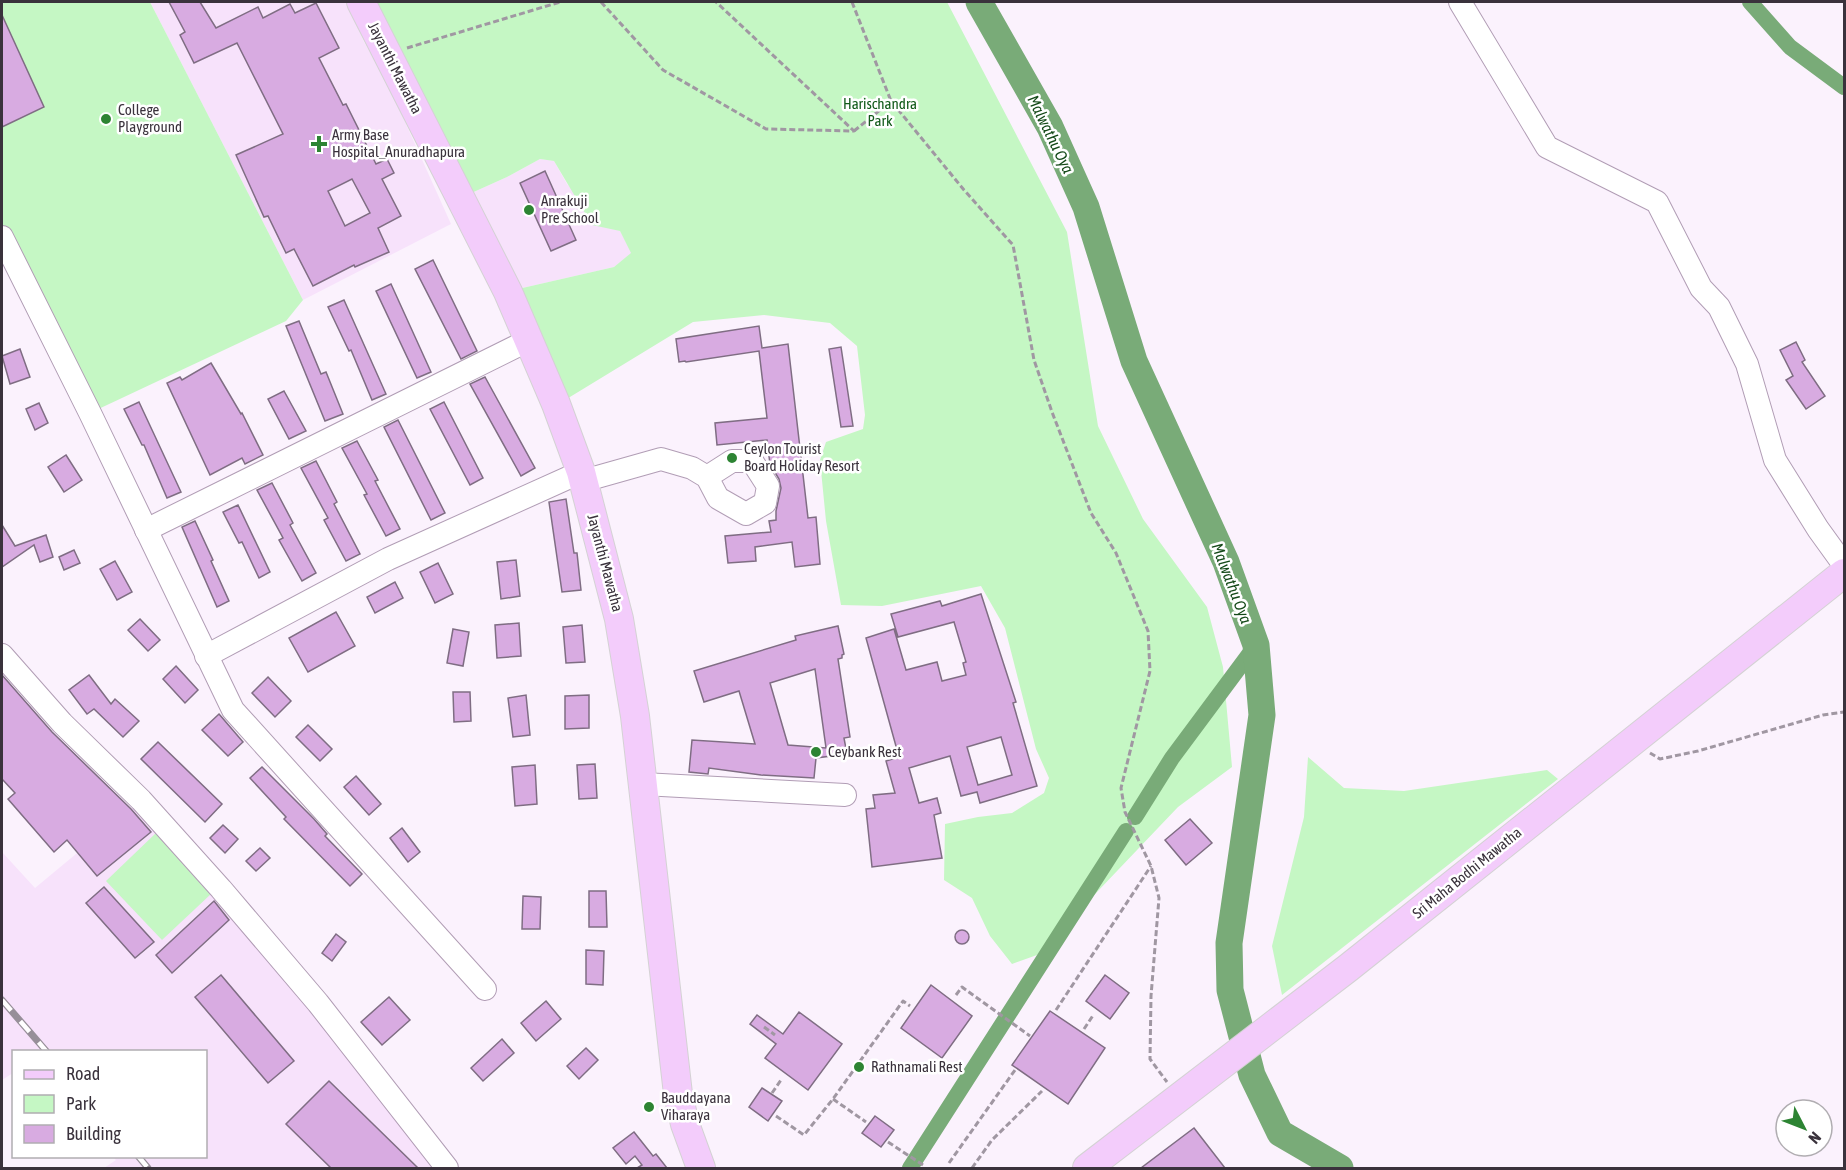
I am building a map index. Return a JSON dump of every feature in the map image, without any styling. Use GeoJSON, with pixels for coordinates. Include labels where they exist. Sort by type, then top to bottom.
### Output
{"type":"FeatureCollection","features":[{"type":"Feature","properties":{"kind":"main road","name":"Jayanthi Mawatha"},"geometry":{"type":"LineString","coordinates":[[361,2],[508,292],[556,404],[582,477],[620,619],[635,716],[678,1094],[685,1124],[701,1168]]}},
{"type":"Feature","properties":{"kind":"main road","name":"Sri Maha Bodhi Mawatha"},"geometry":{"type":"LineString","coordinates":[[1087,1168],[1348,969],[1845,573]]}},
{"type":"Feature","properties":{"kind":"street"},"geometry":{"type":"LineString","coordinates":[[1460,2],[1547,147],[1657,202],[1701,288],[1719,307],[1747,364],[1775,460],[1818,529],[1845,565]]}},
{"type":"Feature","properties":{"kind":"street"},"geometry":{"type":"LineString","coordinates":[[2,237],[233,710],[484,989]]}},
{"type":"Feature","properties":{"kind":"street"},"geometry":{"type":"LineString","coordinates":[[146,530],[529,340]]}},
{"type":"Feature","properties":{"kind":"street"},"geometry":{"type":"LineString","coordinates":[[206,657],[388,559],[582,477],[661,459],[692,468],[707,477]]}},
{"type":"Feature","properties":{"kind":"street"},"geometry":{"type":"LineString","coordinates":[[2,655],[62,723],[141,800],[221,889],[318,1003],[447,1168]]}},
{"type":"Feature","properties":{"kind":"street"},"geometry":{"type":"LineString","coordinates":[[643,784],[845,795]]}},
{"type":"Feature","properties":{"kind":"path"},"geometry":{"type":"LineString","coordinates":[[388,54],[560,2]]}},
{"type":"Feature","properties":{"kind":"path"},"geometry":{"type":"LineString","coordinates":[[601,2],[663,70],[766,129],[854,131],[891,100]]}},
{"type":"Feature","properties":{"kind":"path"},"geometry":{"type":"LineString","coordinates":[[716,2],[854,131]]}},
{"type":"Feature","properties":{"kind":"path"},"geometry":{"type":"LineString","coordinates":[[852,2],[891,100],[964,190],[1013,245],[1034,360],[1048,401],[1091,513],[1116,553],[1148,631],[1149,671],[1121,788],[1125,812],[1151,866],[1159,898],[1151,996],[1150,1059],[1178,1097]]}},
{"type":"Feature","properties":{"kind":"path"},"geometry":{"type":"LineString","coordinates":[[1633,742],[1660,759],[1698,751],[1824,715],[1845,712]]}},
{"type":"Feature","properties":{"kind":"path"},"geometry":{"type":"LineString","coordinates":[[1056,1010],[1151,866]]}},
{"type":"Feature","properties":{"kind":"path"},"geometry":{"type":"LineString","coordinates":[[956,995],[962,987],[1030,1036]]}},
{"type":"Feature","properties":{"kind":"path"},"geometry":{"type":"LineString","coordinates":[[776,1116],[804,1135],[833,1100],[903,1001],[910,1005]]}},
{"type":"Feature","properties":{"kind":"path"},"geometry":{"type":"LineString","coordinates":[[1084,1029],[1094,1014]]}},
{"type":"Feature","properties":{"kind":"path"},"geometry":{"type":"LineString","coordinates":[[764,1027],[775,1035]]}},
{"type":"Feature","properties":{"kind":"path"},"geometry":{"type":"LineString","coordinates":[[949,1163],[1015,1070]]}},
{"type":"Feature","properties":{"kind":"path"},"geometry":{"type":"LineString","coordinates":[[772,1093],[781,1080]]}},
{"type":"Feature","properties":{"kind":"path"},"geometry":{"type":"LineString","coordinates":[[972,1168],[992,1140],[1042,1090]]}},
{"type":"Feature","properties":{"kind":"path"},"geometry":{"type":"LineString","coordinates":[[833,1100],[866,1122]]}},
{"type":"Feature","properties":{"kind":"path"},"geometry":{"type":"LineString","coordinates":[[888,1143],[923,1165]]}},
{"type":"Feature","properties":{"kind":"shaded area","name":"Army Base Hospital_Anuradhapura"},"geometry":{"type":"Polygon","coordinates":[[[150,2],[346,2],[364,42],[387,82],[451,224],[303,300],[150,2]]]}},
{"type":"Feature","properties":{"kind":"shaded area","name":"Anrakuji Pre School"},"geometry":{"type":"Polygon","coordinates":[[[540,159],[554,161],[567,184],[610,228],[620,231],[632,253],[614,267],[518,289],[467,195],[540,159]]]}},
{"type":"Feature","properties":{"kind":"shaded area"},"geometry":{"type":"Polygon","coordinates":[[[141,800],[447,1168],[104,1168],[116,1160],[114,1158],[207,1158],[207,1050],[12,1050],[12,1074],[2,1080],[2,852],[35,888],[141,800]]]}},
{"type":"Feature","properties":{"kind":"green space","name":"College Playground"},"geometry":{"type":"Polygon","coordinates":[[[2,2],[150,2],[303,300],[286,321],[90,413],[2,237],[2,2]]]}},
{"type":"Feature","properties":{"kind":"green space","name":"Harischandra Park"},"geometry":{"type":"Polygon","coordinates":[[[368,2],[947,2],[1067,232],[1098,426],[1143,519],[1207,607],[1223,667],[1232,767],[1178,807],[1037,955],[1012,964],[990,936],[972,898],[944,880],[945,824],[1012,813],[1044,793],[1049,778],[1036,749],[1005,628],[981,586],[882,606],[841,605],[826,521],[820,460],[826,442],[863,429],[865,415],[857,346],[830,323],[764,315],[693,322],[565,400],[518,289],[614,267],[631,253],[620,231],[592,225],[554,161],[540,159],[467,195],[368,2]]]}},
{"type":"Feature","properties":{"kind":"green space"},"geometry":{"type":"Polygon","coordinates":[[[1308,757],[1344,788],[1404,791],[1547,770],[1558,779],[1282,995],[1272,946],[1304,817],[1308,757]]]}},
{"type":"Feature","properties":{"kind":"green space"},"geometry":{"type":"Polygon","coordinates":[[[156,833],[212,893],[162,940],[106,881],[156,833]]]}},
{"type":"Feature","properties":{"kind":"building"},"geometry":{"type":"Polygon","coordinates":[[[169,2],[200,2],[216,28],[258,7],[263,18],[290,4],[295,13],[316,3],[339,48],[319,58],[343,105],[346,104],[376,164],[387,159],[394,173],[382,179],[401,216],[378,228],[389,252],[355,267],[354,265],[313,286],[294,249],[286,253],[268,216],[264,217],[236,155],[283,134],[237,43],[194,63],[180,35],[185,32],[169,2]],[[352,179],[328,191],[345,226],[370,213],[352,179]]]}},
{"type":"Feature","properties":{"kind":"building"},"geometry":{"type":"Polygon","coordinates":[[[2,15],[44,107],[2,127],[2,15]]]}},
{"type":"Feature","properties":{"kind":"building"},"geometry":{"type":"Polygon","coordinates":[[[545,171],[576,240],[551,251],[520,183],[545,171]]]}},
{"type":"Feature","properties":{"kind":"building"},"geometry":{"type":"Polygon","coordinates":[[[433,260],[477,351],[461,359],[415,269],[433,260]]]}},
{"type":"Feature","properties":{"kind":"building"},"geometry":{"type":"Polygon","coordinates":[[[391,284],[431,372],[417,378],[376,291],[391,284]]]}},
{"type":"Feature","properties":{"kind":"building"},"geometry":{"type":"Polygon","coordinates":[[[344,300],[386,394],[372,400],[351,350],[349,351],[328,307],[344,300]]]}},
{"type":"Feature","properties":{"kind":"building"},"geometry":{"type":"Polygon","coordinates":[[[299,321],[321,374],[326,372],[343,414],[325,421],[286,326],[299,321]]]}},
{"type":"Feature","properties":{"kind":"building"},"geometry":{"type":"Polygon","coordinates":[[[759,326],[762,348],[788,344],[808,518],[816,517],[820,564],[795,567],[792,542],[755,547],[756,561],[728,563],[725,536],[771,532],[769,521],[776,520],[781,488],[779,479],[770,464],[767,440],[717,445],[715,423],[767,418],[759,351],[679,362],[676,339],[759,326]]]}},
{"type":"Feature","properties":{"kind":"building"},"geometry":{"type":"Polygon","coordinates":[[[1796,342],[1805,360],[1802,362],[1825,396],[1806,409],[1786,380],[1793,376],[1780,350],[1796,342]]]}},
{"type":"Feature","properties":{"kind":"building"},"geometry":{"type":"Polygon","coordinates":[[[841,347],[853,426],[841,427],[829,349],[841,347]]]}},
{"type":"Feature","properties":{"kind":"building"},"geometry":{"type":"Polygon","coordinates":[[[20,349],[30,377],[10,384],[2,356],[20,349]]]}},
{"type":"Feature","properties":{"kind":"building"},"geometry":{"type":"Polygon","coordinates":[[[211,363],[242,413],[263,455],[245,464],[242,458],[210,475],[167,383],[180,377],[182,380],[211,363]]]}},
{"type":"Feature","properties":{"kind":"building"},"geometry":{"type":"Polygon","coordinates":[[[485,377],[535,468],[521,476],[470,384],[485,377]]]}},
{"type":"Feature","properties":{"kind":"building"},"geometry":{"type":"Polygon","coordinates":[[[284,391],[306,431],[289,439],[268,399],[284,391]]]}},
{"type":"Feature","properties":{"kind":"building"},"geometry":{"type":"Polygon","coordinates":[[[139,402],[181,492],[167,498],[144,445],[124,409],[139,402]]]}},
{"type":"Feature","properties":{"kind":"building"},"geometry":{"type":"Polygon","coordinates":[[[444,402],[483,478],[470,485],[430,409],[444,402]]]}},
{"type":"Feature","properties":{"kind":"building"},"geometry":{"type":"Polygon","coordinates":[[[39,403],[48,423],[35,430],[26,409],[39,403]]]}},
{"type":"Feature","properties":{"kind":"building"},"geometry":{"type":"Polygon","coordinates":[[[398,420],[445,513],[431,520],[384,427],[398,420]]]}},
{"type":"Feature","properties":{"kind":"building"},"geometry":{"type":"Polygon","coordinates":[[[357,441],[400,529],[386,536],[342,448],[357,441]]]}},
{"type":"Feature","properties":{"kind":"building"},"geometry":{"type":"Polygon","coordinates":[[[66,455],[82,480],[64,492],[48,467],[66,455]]]}},
{"type":"Feature","properties":{"kind":"building"},"geometry":{"type":"Polygon","coordinates":[[[316,461],[337,502],[334,504],[360,554],[346,561],[324,520],[328,518],[301,468],[316,461]]]}},
{"type":"Feature","properties":{"kind":"building"},"geometry":{"type":"Polygon","coordinates":[[[272,483],[293,523],[290,525],[316,573],[302,581],[279,540],[283,538],[257,490],[272,483]]]}},
{"type":"Feature","properties":{"kind":"building"},"geometry":{"type":"Polygon","coordinates":[[[566,499],[574,553],[577,553],[581,590],[562,592],[549,502],[566,499]]]}},
{"type":"Feature","properties":{"kind":"building"},"geometry":{"type":"Polygon","coordinates":[[[238,505],[270,572],[259,578],[242,542],[239,543],[223,512],[238,505]]]}},
{"type":"Feature","properties":{"kind":"building"},"geometry":{"type":"Polygon","coordinates":[[[195,521],[229,601],[217,607],[182,527],[195,521]]]}},
{"type":"Feature","properties":{"kind":"building"},"geometry":{"type":"Polygon","coordinates":[[[2,525],[15,546],[46,535],[53,557],[40,562],[34,545],[2,567],[2,525]]]}},
{"type":"Feature","properties":{"kind":"building"},"geometry":{"type":"Polygon","coordinates":[[[74,550],[80,563],[64,570],[59,557],[74,550]]]}},
{"type":"Feature","properties":{"kind":"building"},"geometry":{"type":"Polygon","coordinates":[[[516,560],[520,596],[501,599],[497,562],[516,560]]]}},
{"type":"Feature","properties":{"kind":"building"},"geometry":{"type":"Polygon","coordinates":[[[115,561],[132,592],[117,600],[100,569],[115,561]]]}},
{"type":"Feature","properties":{"kind":"building"},"geometry":{"type":"Polygon","coordinates":[[[438,563],[453,594],[435,603],[420,572],[438,563]]]}},
{"type":"Feature","properties":{"kind":"building"},"geometry":{"type":"Polygon","coordinates":[[[395,582],[403,598],[375,613],[367,597],[395,582]]]}},
{"type":"Feature","properties":{"kind":"building"},"geometry":{"type":"Polygon","coordinates":[[[981,594],[1016,702],[1013,703],[1037,786],[980,803],[977,792],[961,796],[950,756],[909,768],[919,803],[937,798],[941,813],[934,815],[942,858],[872,867],[866,809],[875,808],[873,795],[895,793],[886,761],[899,757],[866,638],[894,629],[906,670],[937,662],[942,681],[966,675],[963,663],[966,662],[954,622],[898,637],[891,614],[940,601],[942,606],[981,594]],[[1001,737],[967,747],[978,785],[1012,775],[1001,737]]]}},
{"type":"Feature","properties":{"kind":"building"},"geometry":{"type":"Polygon","coordinates":[[[336,612],[355,646],[308,672],[289,638],[336,612]]]}},
{"type":"Feature","properties":{"kind":"building"},"geometry":{"type":"Polygon","coordinates":[[[140,619],[160,640],[148,651],[128,630],[140,619]]]}},
{"type":"Feature","properties":{"kind":"building"},"geometry":{"type":"Polygon","coordinates":[[[519,623],[521,656],[497,658],[495,625],[519,623]]]}},
{"type":"Feature","properties":{"kind":"building"},"geometry":{"type":"Polygon","coordinates":[[[582,625],[585,662],[566,663],[563,627],[582,625]]]}},
{"type":"Feature","properties":{"kind":"building"},"geometry":{"type":"Polygon","coordinates":[[[838,626],[844,654],[838,659],[850,737],[844,738],[847,754],[816,758],[814,778],[761,775],[709,768],[708,774],[689,772],[692,740],[755,744],[739,691],[704,702],[694,671],[796,640],[795,636],[838,626]],[[815,669],[770,683],[788,745],[826,748],[815,669]]]}},
{"type":"Feature","properties":{"kind":"building"},"geometry":{"type":"Polygon","coordinates":[[[453,629],[469,632],[463,666],[447,663],[453,629]]]}},
{"type":"Feature","properties":{"kind":"building"},"geometry":{"type":"Polygon","coordinates":[[[176,666],[198,690],[185,703],[163,679],[176,666]]]}},
{"type":"Feature","properties":{"kind":"building"},"geometry":{"type":"Polygon","coordinates":[[[2,675],[52,732],[131,809],[151,832],[97,876],[67,840],[54,852],[8,799],[15,793],[2,779],[2,675]]]}},
{"type":"Feature","properties":{"kind":"building"},"geometry":{"type":"Polygon","coordinates":[[[89,675],[111,704],[115,699],[139,721],[123,737],[94,709],[87,714],[69,690],[89,675]]]}},
{"type":"Feature","properties":{"kind":"building"},"geometry":{"type":"Polygon","coordinates":[[[268,677],[291,701],[275,717],[252,693],[268,677]]]}},
{"type":"Feature","properties":{"kind":"building"},"geometry":{"type":"Polygon","coordinates":[[[453,692],[470,692],[471,721],[454,722],[453,692]]]}},
{"type":"Feature","properties":{"kind":"building"},"geometry":{"type":"Polygon","coordinates":[[[526,695],[530,735],[513,737],[508,698],[526,695]]]}},
{"type":"Feature","properties":{"kind":"building"},"geometry":{"type":"Polygon","coordinates":[[[589,695],[589,728],[565,729],[565,696],[589,695]]]}},
{"type":"Feature","properties":{"kind":"building"},"geometry":{"type":"Polygon","coordinates":[[[219,714],[243,742],[228,756],[202,730],[219,714]]]}},
{"type":"Feature","properties":{"kind":"building"},"geometry":{"type":"Polygon","coordinates":[[[308,725],[332,749],[320,761],[296,737],[308,725]]]}},
{"type":"Feature","properties":{"kind":"building"},"geometry":{"type":"Polygon","coordinates":[[[158,742],[222,804],[205,822],[141,759],[158,742]]]}},
{"type":"Feature","properties":{"kind":"building"},"geometry":{"type":"Polygon","coordinates":[[[595,764],[597,798],[579,799],[577,765],[595,764]]]}},
{"type":"Feature","properties":{"kind":"building"},"geometry":{"type":"Polygon","coordinates":[[[535,765],[537,804],[515,806],[512,767],[535,765]]]}},
{"type":"Feature","properties":{"kind":"building"},"geometry":{"type":"Polygon","coordinates":[[[262,767],[314,819],[327,834],[325,836],[362,874],[350,886],[284,819],[286,817],[250,778],[262,767]]]}},
{"type":"Feature","properties":{"kind":"building"},"geometry":{"type":"Polygon","coordinates":[[[356,776],[381,804],[369,815],[344,787],[356,776]]]}},
{"type":"Feature","properties":{"kind":"building"},"geometry":{"type":"Polygon","coordinates":[[[1190,819],[1212,843],[1186,865],[1165,840],[1190,819]]]}},
{"type":"Feature","properties":{"kind":"building"},"geometry":{"type":"Polygon","coordinates":[[[223,825],[238,839],[225,853],[210,838],[223,825]]]}},
{"type":"Feature","properties":{"kind":"building"},"geometry":{"type":"Polygon","coordinates":[[[402,828],[420,852],[408,862],[390,838],[402,828]]]}},
{"type":"Feature","properties":{"kind":"building"},"geometry":{"type":"Polygon","coordinates":[[[260,848],[270,858],[256,871],[246,861],[260,848]]]}},
{"type":"Feature","properties":{"kind":"building"},"geometry":{"type":"Polygon","coordinates":[[[104,887],[154,942],[135,958],[86,903],[104,887]]]}},
{"type":"Feature","properties":{"kind":"building"},"geometry":{"type":"Polygon","coordinates":[[[589,891],[606,891],[607,927],[589,927],[589,891]]]}},
{"type":"Feature","properties":{"kind":"building"},"geometry":{"type":"Polygon","coordinates":[[[523,896],[541,897],[540,929],[522,929],[523,896]]]}},
{"type":"Feature","properties":{"kind":"building"},"geometry":{"type":"Polygon","coordinates":[[[214,901],[229,920],[172,973],[156,955],[214,901]]]}},
{"type":"Feature","properties":{"kind":"building"},"geometry":{"type":"Polygon","coordinates":[[[962,930],[967,932],[969,937],[967,942],[962,944],[957,942],[955,937],[957,932],[962,930]]]}},
{"type":"Feature","properties":{"kind":"building"},"geometry":{"type":"Polygon","coordinates":[[[336,934],[346,942],[332,961],[322,953],[336,934]]]}},
{"type":"Feature","properties":{"kind":"building"},"geometry":{"type":"Polygon","coordinates":[[[586,950],[604,951],[603,985],[586,984],[586,950]]]}},
{"type":"Feature","properties":{"kind":"building"},"geometry":{"type":"Polygon","coordinates":[[[221,975],[294,1061],[268,1083],[195,997],[221,975]]]}},
{"type":"Feature","properties":{"kind":"building"},"geometry":{"type":"Polygon","coordinates":[[[1105,975],[1129,993],[1110,1019],[1086,1001],[1105,975]]]}},
{"type":"Feature","properties":{"kind":"building"},"geometry":{"type":"Polygon","coordinates":[[[931,985],[972,1016],[942,1058],[901,1028],[931,985]]]}},
{"type":"Feature","properties":{"kind":"building"},"geometry":{"type":"Polygon","coordinates":[[[389,997],[410,1020],[382,1045],[361,1022],[389,997]]]}},
{"type":"Feature","properties":{"kind":"building"},"geometry":{"type":"Polygon","coordinates":[[[546,1001],[561,1019],[536,1041],[521,1023],[546,1001]]]}},
{"type":"Feature","properties":{"kind":"building"},"geometry":{"type":"Polygon","coordinates":[[[1050,1011],[1105,1048],[1068,1104],[1012,1065],[1050,1011]]]}},
{"type":"Feature","properties":{"kind":"building"},"geometry":{"type":"Polygon","coordinates":[[[799,1012],[842,1044],[808,1090],[765,1058],[776,1044],[750,1024],[757,1015],[783,1034],[799,1012]]]}},
{"type":"Feature","properties":{"kind":"building"},"geometry":{"type":"Polygon","coordinates":[[[502,1039],[514,1053],[483,1081],[471,1068],[502,1039]]]}},
{"type":"Feature","properties":{"kind":"building"},"geometry":{"type":"Polygon","coordinates":[[[586,1048],[598,1060],[579,1079],[567,1066],[586,1048]]]}},
{"type":"Feature","properties":{"kind":"building"},"geometry":{"type":"Polygon","coordinates":[[[329,1081],[418,1168],[331,1168],[286,1124],[329,1081]]]}},
{"type":"Feature","properties":{"kind":"building"},"geometry":{"type":"Polygon","coordinates":[[[762,1088],[782,1101],[768,1121],[749,1107],[762,1088]]]}},
{"type":"Feature","properties":{"kind":"building"},"geometry":{"type":"Polygon","coordinates":[[[875,1116],[894,1130],[881,1147],[862,1133],[875,1116]]]}},
{"type":"Feature","properties":{"kind":"building"},"geometry":{"type":"Polygon","coordinates":[[[1194,1128],[1225,1168],[1141,1168],[1194,1128]]]}},
{"type":"Feature","properties":{"kind":"building"},"geometry":{"type":"Polygon","coordinates":[[[634,1132],[653,1156],[656,1154],[667,1168],[637,1168],[642,1165],[635,1156],[626,1164],[613,1148],[634,1132]]]}},
{"type":"Feature","properties":{"kind":"waterway","name":"Malwathu Oya"},"geometry":{"type":"LineString","coordinates":[[979,2],[1050,127],[1086,207],[1134,361],[1226,562],[1256,645],[1262,715],[1229,943],[1230,990],[1252,1075],[1280,1133],[1340,1168]]}},
{"type":"Feature","properties":{"kind":"waterway"},"geometry":{"type":"LineString","coordinates":[[1750,2],[1790,47],[1844,87]]}},
{"type":"Feature","properties":{"kind":"waterway"},"geometry":{"type":"LineString","coordinates":[[1135,817],[1172,758],[1256,645]]}},
{"type":"Feature","properties":{"kind":"waterway"},"geometry":{"type":"LineString","coordinates":[[910,1168],[1126,831]]}},
{"type":"Feature","properties":{"kind":"railway"},"geometry":{"type":"LineString","coordinates":[[2,1000],[45,1050]]}},
{"type":"Feature","properties":{"kind":"railway"},"geometry":{"type":"LineString","coordinates":[[140,1158],[148,1168]]}},
{"type":"Feature","properties":{"kind":"place","name":"College Playground"},"geometry":{"type":"Point","coordinates":[106,119]}},
{"type":"Feature","properties":{"kind":"place","name":"Army Base Hospital_Anuradhapura"},"geometry":{"type":"Point","coordinates":[319,144]}},
{"type":"Feature","properties":{"kind":"place","name":"Anrakuji Pre School"},"geometry":{"type":"Point","coordinates":[529,210]}},
{"type":"Feature","properties":{"kind":"place","name":"Ceylon Tourist Board Holiday Resort"},"geometry":{"type":"Point","coordinates":[732,458]}},
{"type":"Feature","properties":{"kind":"place","name":"Ceybank Rest"},"geometry":{"type":"Point","coordinates":[816,752]}},
{"type":"Feature","properties":{"kind":"place","name":"Rathnamali Rest"},"geometry":{"type":"Point","coordinates":[859,1067]}},
{"type":"Feature","properties":{"kind":"place","name":"Bauddayana Viharaya"},"geometry":{"type":"Point","coordinates":[649,1107]}}]}
